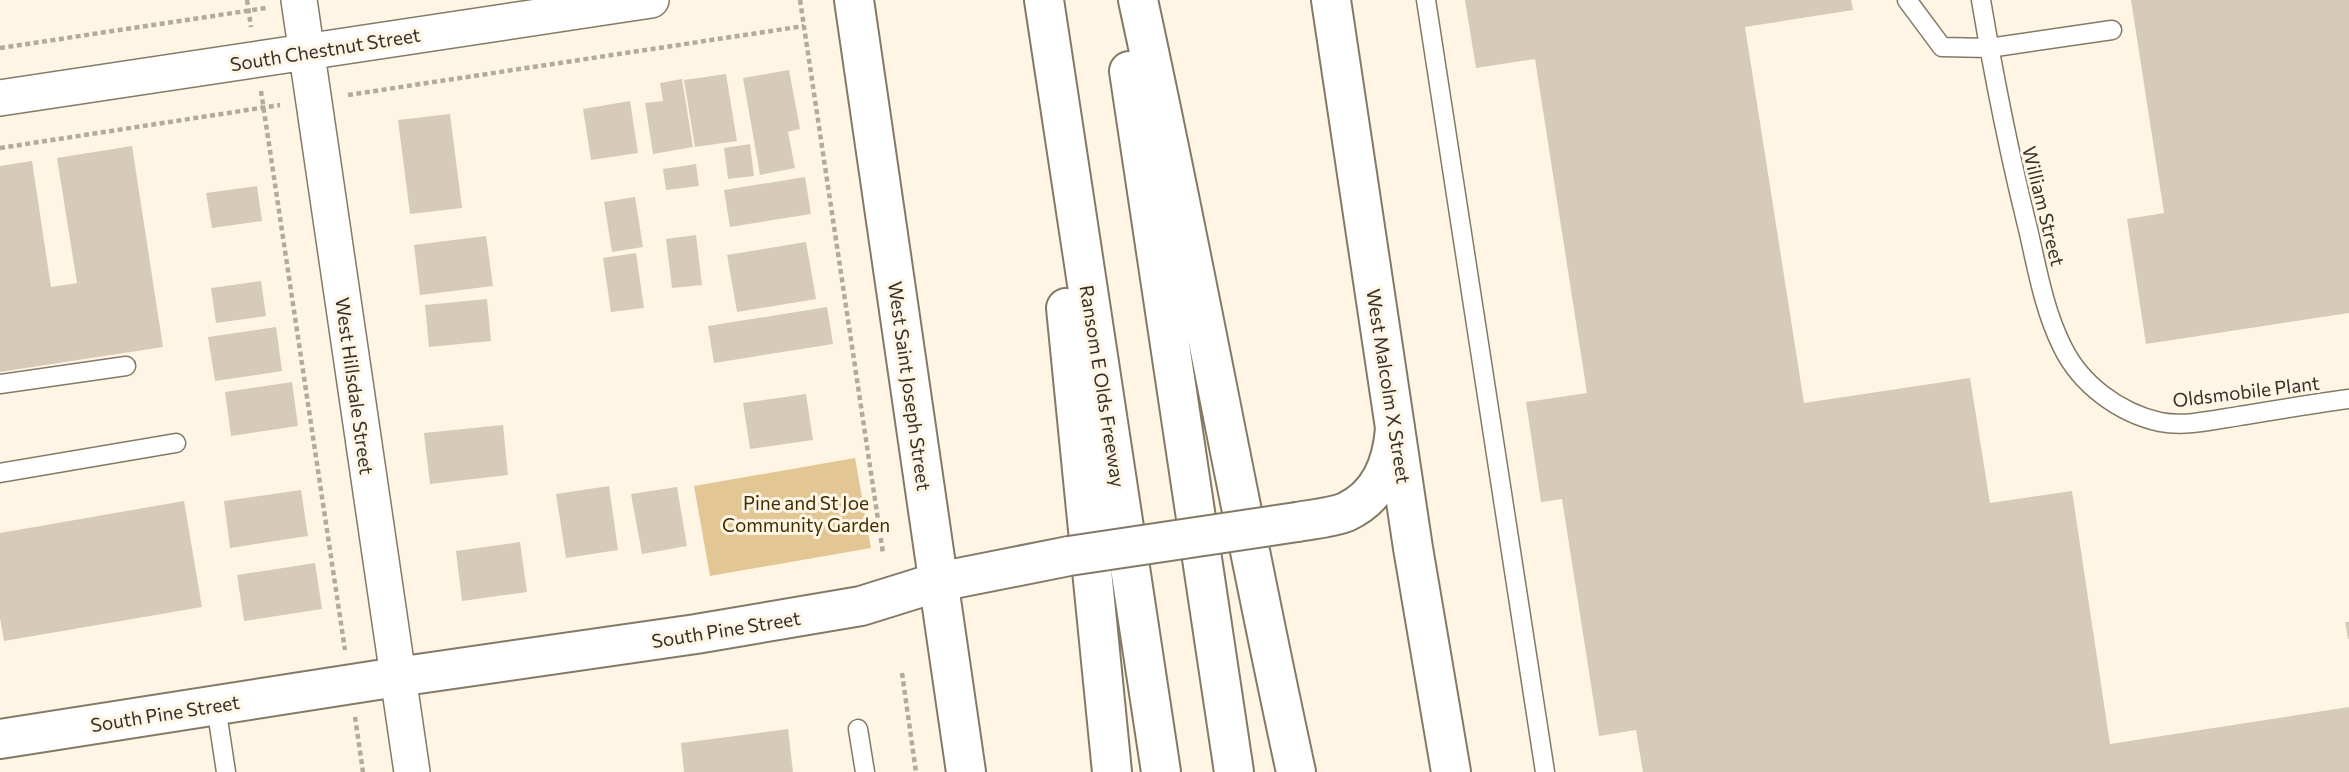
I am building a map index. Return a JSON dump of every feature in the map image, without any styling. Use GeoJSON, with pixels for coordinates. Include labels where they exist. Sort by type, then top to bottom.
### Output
{"type":"FeatureCollection","features":[{"type":"Feature","properties":{"kind":"main road","name":"West Saint Joseph Street"},"geometry":{"type":"LineString","coordinates":[[854,0],[965,772]]}},
{"type":"Feature","properties":{"kind":"main road"},"geometry":{"type":"LineString","coordinates":[[1034,0],[1112,772]]}},
{"type":"Feature","properties":{"kind":"main road","name":"Ransom E Olds Freeway"},"geometry":{"type":"LineString","coordinates":[[1044,0],[1161,772]]}},
{"type":"Feature","properties":{"kind":"main road"},"geometry":{"type":"LineString","coordinates":[[1118,0],[1234,772]]}},
{"type":"Feature","properties":{"kind":"main road"},"geometry":{"type":"LineString","coordinates":[[1138,0],[1296,772]]}},
{"type":"Feature","properties":{"kind":"main road","name":"West Malcolm X Street"},"geometry":{"type":"LineString","coordinates":[[1331,0],[1395,429],[1451,772]]}},
{"type":"Feature","properties":{"kind":"main road","name":"South Pine Street"},"geometry":{"type":"LineString","coordinates":[[0,739],[860,607],[939,582],[1069,556],[1297,522],[1346,512],[1371,494],[1382,481],[1393,450],[1395,429]]}},
{"type":"Feature","properties":{"kind":"street","name":"South Chestnut Street"},"geometry":{"type":"LineString","coordinates":[[0,97],[307,51],[581,5],[651,0]]}},
{"type":"Feature","properties":{"kind":"street","name":"West Hillsdale Street"},"geometry":{"type":"LineString","coordinates":[[299,1],[412,772]]}},
{"type":"Feature","properties":{"kind":"lane"},"geometry":{"type":"LineString","coordinates":[[1426,0],[1545,772]]}},
{"type":"Feature","properties":{"kind":"lane"},"geometry":{"type":"LineString","coordinates":[[1907,0],[1942,47],[1989,48],[2112,30]]}},
{"type":"Feature","properties":{"kind":"lane","name":"William Street"},"geometry":{"type":"LineString","coordinates":[[1981,0],[2008,146],[2053,324],[2062,348],[2076,368],[2111,402]]}},
{"type":"Feature","properties":{"kind":"lane"},"geometry":{"type":"LineString","coordinates":[[0,384],[126,366]]}},
{"type":"Feature","properties":{"kind":"lane","name":"Oldsmobile Plant"},"geometry":{"type":"LineString","coordinates":[[2111,402],[2161,422],[2183,423],[2349,399]]}},
{"type":"Feature","properties":{"kind":"lane"},"geometry":{"type":"LineString","coordinates":[[0,473],[176,443]]}},
{"type":"Feature","properties":{"kind":"lane"},"geometry":{"type":"LineString","coordinates":[[216,706],[226,772]]}},
{"type":"Feature","properties":{"kind":"lane"},"geometry":{"type":"LineString","coordinates":[[858,729],[865,772]]}},
{"type":"Feature","properties":{"kind":"path"},"geometry":{"type":"LineString","coordinates":[[247,0],[363,772]]}},
{"type":"Feature","properties":{"kind":"path"},"geometry":{"type":"LineString","coordinates":[[800,0],[883,554]]}},
{"type":"Feature","properties":{"kind":"path"},"geometry":{"type":"LineString","coordinates":[[0,48],[299,1]]}},
{"type":"Feature","properties":{"kind":"path"},"geometry":{"type":"LineString","coordinates":[[0,148],[804,26]]}},
{"type":"Feature","properties":{"kind":"path"},"geometry":{"type":"LineString","coordinates":[[902,673],[915,772]]}},
{"type":"Feature","properties":{"kind":"green space","name":"Pine and St Joe Community Garden"},"geometry":{"type":"Polygon","coordinates":[[[855,458],[871,548],[710,576],[694,486],[855,458]]]}},
{"type":"Feature","properties":{"kind":"building"},"geometry":{"type":"Polygon","coordinates":[[[1465,0],[1851,0],[1853,10],[1745,27],[1804,403],[1970,378],[1990,503],[2072,491],[2110,744],[2349,707],[2349,772],[1643,772],[1636,730],[1599,736],[1562,499],[1541,502],[1526,402],[1587,393],[1535,59],[1476,68],[1465,0]]]}},
{"type":"Feature","properties":{"kind":"building"},"geometry":{"type":"Polygon","coordinates":[[[2131,0],[2349,0],[2349,313],[2146,344],[2127,219],[2164,213],[2131,0]]]}},
{"type":"Feature","properties":{"kind":"building"},"geometry":{"type":"Polygon","coordinates":[[[789,70],[800,129],[788,132],[795,168],[760,175],[743,78],[789,70]]]}},
{"type":"Feature","properties":{"kind":"building"},"geometry":{"type":"Polygon","coordinates":[[[726,74],[737,141],[695,147],[684,80],[726,74]]]}},
{"type":"Feature","properties":{"kind":"building"},"geometry":{"type":"Polygon","coordinates":[[[682,79],[693,147],[653,154],[645,103],[663,101],[660,83],[682,79]]]}},
{"type":"Feature","properties":{"kind":"building"},"geometry":{"type":"Polygon","coordinates":[[[630,101],[638,153],[591,160],[583,109],[630,101]]]}},
{"type":"Feature","properties":{"kind":"building"},"geometry":{"type":"Polygon","coordinates":[[[450,114],[462,208],[410,214],[398,120],[450,114]]]}},
{"type":"Feature","properties":{"kind":"building"},"geometry":{"type":"Polygon","coordinates":[[[750,144],[754,176],[728,179],[724,148],[750,144]]]}},
{"type":"Feature","properties":{"kind":"building"},"geometry":{"type":"Polygon","coordinates":[[[132,146],[163,347],[0,372],[0,166],[32,161],[51,287],[77,283],[57,158],[132,146]]]}},
{"type":"Feature","properties":{"kind":"building"},"geometry":{"type":"Polygon","coordinates":[[[696,164],[699,186],[666,190],[663,169],[696,164]]]}},
{"type":"Feature","properties":{"kind":"building"},"geometry":{"type":"Polygon","coordinates":[[[805,177],[811,214],[730,227],[724,190],[805,177]]]}},
{"type":"Feature","properties":{"kind":"building"},"geometry":{"type":"Polygon","coordinates":[[[257,186],[262,221],[212,228],[206,193],[257,186]]]}},
{"type":"Feature","properties":{"kind":"building"},"geometry":{"type":"Polygon","coordinates":[[[635,197],[643,247],[612,252],[604,202],[635,197]]]}},
{"type":"Feature","properties":{"kind":"building"},"geometry":{"type":"Polygon","coordinates":[[[696,235],[702,285],[672,288],[666,239],[696,235]]]}},
{"type":"Feature","properties":{"kind":"building"},"geometry":{"type":"Polygon","coordinates":[[[486,236],[493,286],[420,295],[414,245],[486,236]]]}},
{"type":"Feature","properties":{"kind":"building"},"geometry":{"type":"Polygon","coordinates":[[[806,242],[816,299],[737,312],[727,255],[806,242]]]}},
{"type":"Feature","properties":{"kind":"building"},"geometry":{"type":"Polygon","coordinates":[[[636,253],[644,308],[611,312],[603,258],[636,253]]]}},
{"type":"Feature","properties":{"kind":"building"},"geometry":{"type":"Polygon","coordinates":[[[261,281],[266,316],[216,323],[211,288],[261,281]]]}},
{"type":"Feature","properties":{"kind":"building"},"geometry":{"type":"Polygon","coordinates":[[[487,299],[491,341],[429,347],[425,305],[487,299]]]}},
{"type":"Feature","properties":{"kind":"building"},"geometry":{"type":"Polygon","coordinates":[[[827,307],[833,344],[714,363],[708,326],[827,307]]]}},
{"type":"Feature","properties":{"kind":"building"},"geometry":{"type":"Polygon","coordinates":[[[276,327],[282,371],[215,381],[208,337],[276,327]]]}},
{"type":"Feature","properties":{"kind":"building"},"geometry":{"type":"Polygon","coordinates":[[[292,382],[298,426],[231,436],[225,392],[292,382]]]}},
{"type":"Feature","properties":{"kind":"building"},"geometry":{"type":"Polygon","coordinates":[[[806,394],[813,440],[750,449],[743,403],[806,394]]]}},
{"type":"Feature","properties":{"kind":"building"},"geometry":{"type":"Polygon","coordinates":[[[503,425],[508,475],[430,484],[424,433],[503,425]]]}},
{"type":"Feature","properties":{"kind":"building"},"geometry":{"type":"Polygon","coordinates":[[[609,486],[618,550],[566,558],[556,494],[609,486]]]}},
{"type":"Feature","properties":{"kind":"building"},"geometry":{"type":"Polygon","coordinates":[[[677,487],[687,546],[642,554],[631,494],[677,487]]]}},
{"type":"Feature","properties":{"kind":"building"},"geometry":{"type":"Polygon","coordinates":[[[301,490],[308,536],[230,548],[224,501],[301,490]]]}},
{"type":"Feature","properties":{"kind":"building"},"geometry":{"type":"Polygon","coordinates":[[[184,501],[202,607],[4,641],[0,618],[0,533],[184,501]]]}},
{"type":"Feature","properties":{"kind":"building"},"geometry":{"type":"Polygon","coordinates":[[[520,542],[527,592],[462,601],[456,551],[520,542]]]}},
{"type":"Feature","properties":{"kind":"building"},"geometry":{"type":"Polygon","coordinates":[[[315,563],[322,609],[244,621],[237,575],[315,563]]]}},
{"type":"Feature","properties":{"kind":"building"},"geometry":{"type":"Polygon","coordinates":[[[2345,622],[2349,622],[2349,639],[2348,639],[2345,622]]]}},
{"type":"Feature","properties":{"kind":"building"},"geometry":{"type":"Polygon","coordinates":[[[788,729],[793,772],[684,772],[681,743],[788,729]]]}}]}
